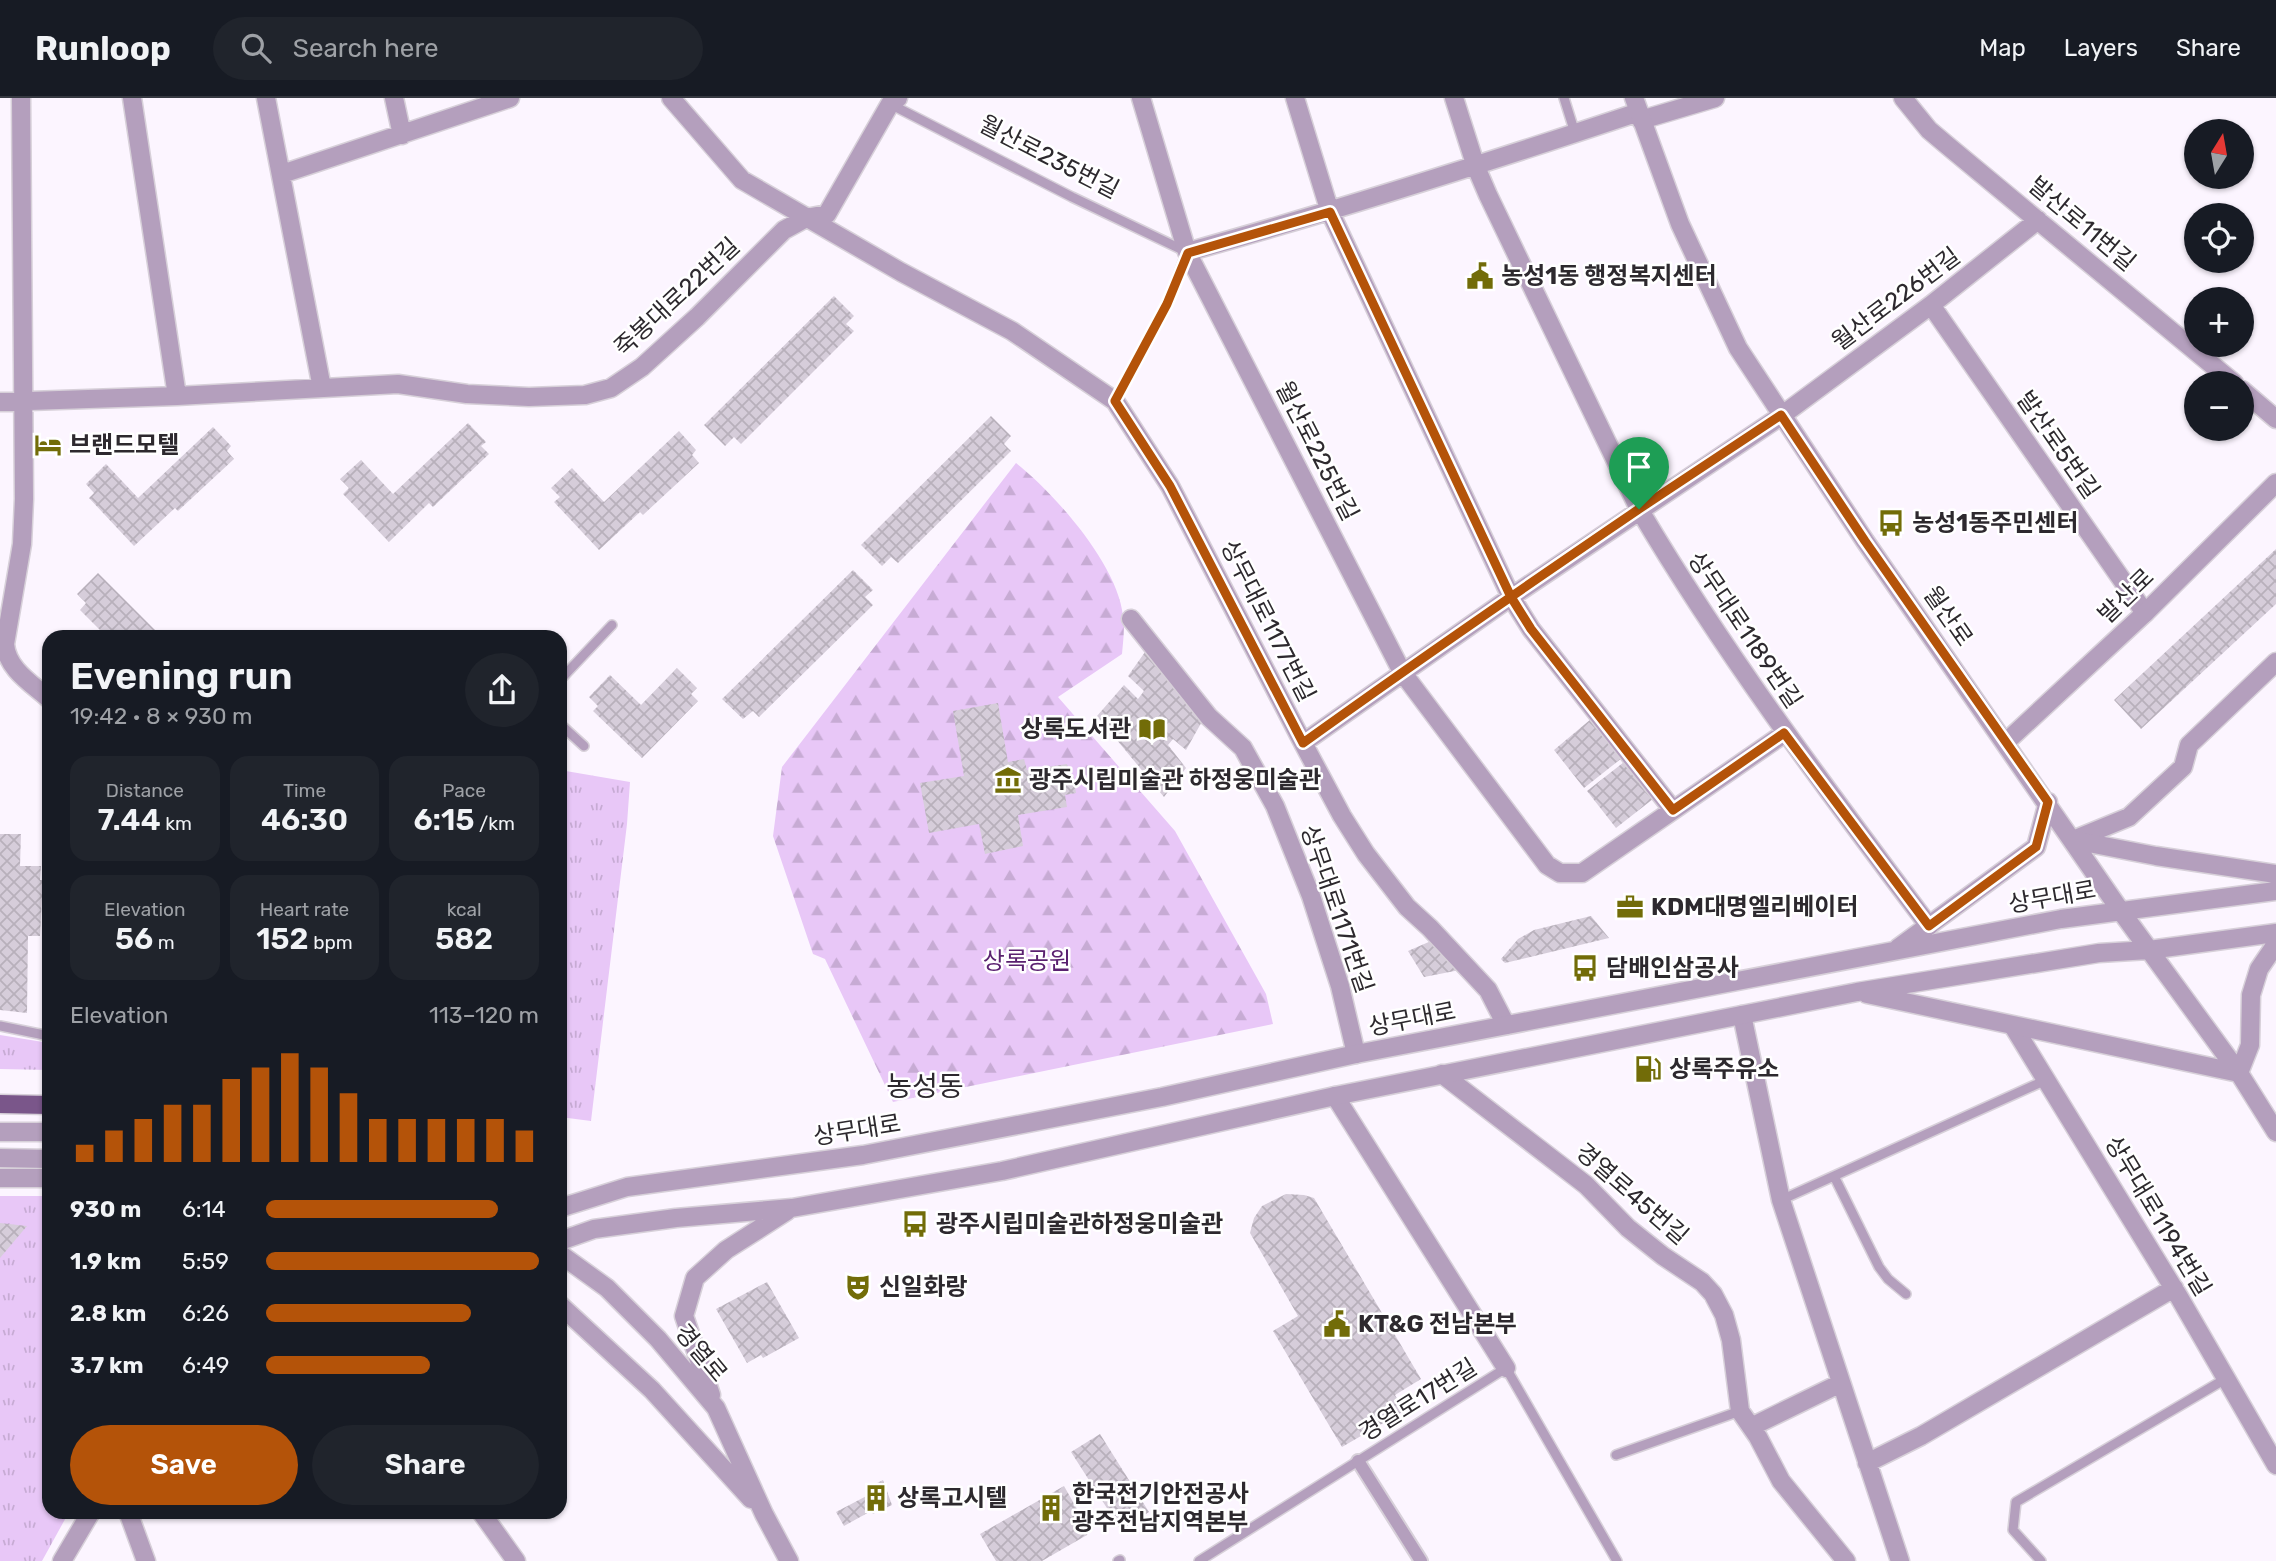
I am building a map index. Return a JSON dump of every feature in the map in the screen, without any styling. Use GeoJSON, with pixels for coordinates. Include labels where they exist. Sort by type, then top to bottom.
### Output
{"type":"FeatureCollection","features":[{"type":"Feature","properties":{"kind":"main road"},"geometry":{"type":"LineString","coordinates":[[0,1104],[42,1104]]}},
{"type":"Feature","properties":{"kind":"street"},"geometry":{"type":"LineString","coordinates":[[21,98],[24,499],[22,544],[7,626],[6,656],[15,669],[42,693]]}},
{"type":"Feature","properties":{"kind":"street"},"geometry":{"type":"LineString","coordinates":[[132,98],[177,396]]}},
{"type":"Feature","properties":{"kind":"street"},"geometry":{"type":"LineString","coordinates":[[267,98],[322,388]]}},
{"type":"Feature","properties":{"kind":"street"},"geometry":{"type":"LineString","coordinates":[[394,98],[402,135]]}},
{"type":"Feature","properties":{"kind":"street"},"geometry":{"type":"LineString","coordinates":[[282,174],[510,98]]}},
{"type":"Feature","properties":{"kind":"street","name":"상무대로1177번길"},"geometry":{"type":"LineString","coordinates":[[671,98],[742,180],[1012,331],[1115,401],[1170,486],[1342,816],[1385,881],[1488,990],[1506,1025]]}},
{"type":"Feature","properties":{"kind":"street"},"geometry":{"type":"LineString","coordinates":[[1141,98],[1188,253],[1476,167],[1638,110],[1715,98]]}},
{"type":"Feature","properties":{"kind":"street"},"geometry":{"type":"LineString","coordinates":[[1295,98],[1330,212],[1511,597],[1531,629],[1673,810]]}},
{"type":"Feature","properties":{"kind":"street","name":"상무대로1189번길"},"geometry":{"type":"LineString","coordinates":[[1454,98],[1476,167],[1639,509],[1667,557],[1784,733],[1929,926]]}},
{"type":"Feature","properties":{"kind":"street","name":"발산로11번길"},"geometry":{"type":"LineString","coordinates":[[1903,98],[1929,130],[2220,371]]}},
{"type":"Feature","properties":{"kind":"street","name":"죽봉대로22번길"},"geometry":{"type":"LineString","coordinates":[[0,402],[398,384],[467,394],[529,397],[585,396],[611,388],[642,367],[697,317],[784,230],[806,218],[827,214],[894,101]]}},
{"type":"Feature","properties":{"kind":"street","name":"월산로"},"geometry":{"type":"LineString","coordinates":[[1638,110],[1680,224],[1734,342],[1865,541],[2048,802],[2120,910],[2239,1073],[2276,1132]]}},
{"type":"Feature","properties":{"kind":"street","name":"월산로226번길"},"geometry":{"type":"LineString","coordinates":[[1781,415],[1931,305],[2038,220]]}},
{"type":"Feature","properties":{"kind":"street","name":"월산로225번길"},"geometry":{"type":"LineString","coordinates":[[1188,253],[1402,672],[1547,865],[1560,873],[1582,873]]}},
{"type":"Feature","properties":{"kind":"street","name":"발산로5번길"},"geometry":{"type":"LineString","coordinates":[[1931,305],[2145,613]]}},
{"type":"Feature","properties":{"kind":"street"},"geometry":{"type":"LineString","coordinates":[[2254,400],[2276,419]]}},
{"type":"Feature","properties":{"kind":"street"},"geometry":{"type":"LineString","coordinates":[[1303,743],[1639,509],[1781,415]]}},
{"type":"Feature","properties":{"kind":"street","name":"발산로"},"geometry":{"type":"LineString","coordinates":[[2006,742],[2145,613],[2276,483]]}},
{"type":"Feature","properties":{"kind":"street","name":"상무대로1171번길"},"geometry":{"type":"LineString","coordinates":[[1131,619],[1209,717],[1243,748],[1275,806],[1311,896],[1340,986],[1356,1055]]}},
{"type":"Feature","properties":{"kind":"street"},"geometry":{"type":"LineString","coordinates":[[2073,840],[2130,817],[2183,767],[2189,746],[2276,662]]}},
{"type":"Feature","properties":{"kind":"street","name":"상무대로1189번길"},"geometry":{"type":"LineString","coordinates":[[1582,873],[1784,733]]}},
{"type":"Feature","properties":{"kind":"street"},"geometry":{"type":"LineString","coordinates":[[1893,952],[2036,847],[2048,802]]}},
{"type":"Feature","properties":{"kind":"street"},"geometry":{"type":"LineString","coordinates":[[2073,840],[2276,874]]}},
{"type":"Feature","properties":{"kind":"street","name":"상무대로"},"geometry":{"type":"LineString","coordinates":[[567,1206],[627,1187],[863,1155],[1162,1097],[1506,1025],[2120,910],[2276,891]]}},
{"type":"Feature","properties":{"kind":"street"},"geometry":{"type":"LineString","coordinates":[[567,1239],[594,1229],[676,1218],[792,1208],[1002,1171],[1335,1096],[1857,992],[2099,953],[2149,950],[2276,933]]}},
{"type":"Feature","properties":{"kind":"street"},"geometry":{"type":"LineString","coordinates":[[1857,992],[2239,1073],[2250,1045],[2251,995],[2259,969],[2276,944]]}},
{"type":"Feature","properties":{"kind":"street"},"geometry":{"type":"LineString","coordinates":[[1742,1015],[1782,1200],[1900,1561]]}},
{"type":"Feature","properties":{"kind":"street","name":"상무대로1194번길"},"geometry":{"type":"LineString","coordinates":[[2013,1026],[2174,1288],[2276,1465]]}},
{"type":"Feature","properties":{"kind":"street","name":"경열로45번길"},"geometry":{"type":"LineString","coordinates":[[1442,1074],[1586,1185],[1628,1228],[1702,1282],[1713,1294],[1724,1315],[1731,1340],[1740,1411],[1781,1481],[1846,1561]]}},
{"type":"Feature","properties":{"kind":"street"},"geometry":{"type":"LineString","coordinates":[[1335,1096],[1506,1368]]}},
{"type":"Feature","properties":{"kind":"street"},"geometry":{"type":"LineString","coordinates":[[0,1132],[42,1132]]}},
{"type":"Feature","properties":{"kind":"street"},"geometry":{"type":"LineString","coordinates":[[0,1158],[42,1159]]}},
{"type":"Feature","properties":{"kind":"street"},"geometry":{"type":"LineString","coordinates":[[0,1178],[42,1178]]}},
{"type":"Feature","properties":{"kind":"street"},"geometry":{"type":"LineString","coordinates":[[716,1408],[684,1316],[695,1278],[726,1250],[792,1208]]}},
{"type":"Feature","properties":{"kind":"street","name":"경열로"},"geometry":{"type":"LineString","coordinates":[[567,1259],[607,1287],[658,1339],[716,1408],[764,1514],[789,1561]]}},
{"type":"Feature","properties":{"kind":"street"},"geometry":{"type":"LineString","coordinates":[[1867,1464],[2079,1346],[2174,1288]]}},
{"type":"Feature","properties":{"kind":"street","name":"경열로"},"geometry":{"type":"LineString","coordinates":[[567,1311],[652,1390],[764,1514]]}},
{"type":"Feature","properties":{"kind":"street"},"geometry":{"type":"LineString","coordinates":[[1751,1427],[1841,1383]]}},
{"type":"Feature","properties":{"kind":"street"},"geometry":{"type":"LineString","coordinates":[[1358,1461],[1421,1561]]}},
{"type":"Feature","properties":{"kind":"street"},"geometry":{"type":"LineString","coordinates":[[62,1561],[87,1519]]}},
{"type":"Feature","properties":{"kind":"street"},"geometry":{"type":"LineString","coordinates":[[131,1519],[146,1561]]}},
{"type":"Feature","properties":{"kind":"street"},"geometry":{"type":"LineString","coordinates":[[486,1519],[516,1561]]}},
{"type":"Feature","properties":{"kind":"lane"},"geometry":{"type":"LineString","coordinates":[[1564,98],[1575,133]]}},
{"type":"Feature","properties":{"kind":"lane","name":"월산로235번길"},"geometry":{"type":"LineString","coordinates":[[894,101],[1059,191],[1188,253]]}},
{"type":"Feature","properties":{"kind":"lane"},"geometry":{"type":"LineString","coordinates":[[1115,401],[1167,304],[1188,253]]}},
{"type":"Feature","properties":{"kind":"lane"},"geometry":{"type":"LineString","coordinates":[[567,673],[612,625]]}},
{"type":"Feature","properties":{"kind":"lane"},"geometry":{"type":"LineString","coordinates":[[567,731],[583,746]]}},
{"type":"Feature","properties":{"kind":"lane"},"geometry":{"type":"LineString","coordinates":[[0,1026],[42,1035]]}},
{"type":"Feature","properties":{"kind":"lane"},"geometry":{"type":"LineString","coordinates":[[1782,1200],[2046,1080]]}},
{"type":"Feature","properties":{"kind":"lane"},"geometry":{"type":"LineString","coordinates":[[1834,1176],[1879,1267],[1888,1279],[1906,1294]]}},
{"type":"Feature","properties":{"kind":"lane","name":"경열로17번길"},"geometry":{"type":"LineString","coordinates":[[1199,1561],[1506,1368],[1616,1561]]}},
{"type":"Feature","properties":{"kind":"lane"},"geometry":{"type":"LineString","coordinates":[[2041,1561],[2013,1530],[2016,1502],[2227,1378]]}},
{"type":"Feature","properties":{"kind":"lane"},"geometry":{"type":"LineString","coordinates":[[1616,1455],[1740,1411]]}},
{"type":"Feature","properties":{"kind":"green space","name":"상록공원"},"geometry":{"type":"Polygon","coordinates":[[[1016,463],[1066,512],[1097,553],[1119,596],[1123,616],[1122,654],[1058,697],[1175,831],[1266,994],[1273,1024],[893,1102],[825,959],[813,954],[773,836],[782,767],[1016,463]]]}},
{"type":"Feature","properties":{"kind":"green space"},"geometry":{"type":"Polygon","coordinates":[[[567,771],[630,782],[591,1121],[567,1118],[567,771]]]}},
{"type":"Feature","properties":{"kind":"green space"},"geometry":{"type":"Polygon","coordinates":[[[0,1035],[42,1042],[42,1070],[0,1069],[0,1035]]]}},
{"type":"Feature","properties":{"kind":"green space"},"geometry":{"type":"Polygon","coordinates":[[[0,1196],[42,1196],[42,1519],[65,1519],[42,1561],[0,1561],[0,1196]]]}},
{"type":"Feature","properties":{"kind":"building"},"geometry":{"type":"Polygon","coordinates":[[[834,296],[854,316],[846,324],[854,331],[741,444],[734,437],[725,446],[704,425],[834,296]]]}},
{"type":"Feature","properties":{"kind":"building"},"geometry":{"type":"Polygon","coordinates":[[[991,416],[1011,436],[1004,444],[1011,451],[898,563],[891,557],[882,566],[861,545],[991,416]]]}},
{"type":"Feature","properties":{"kind":"building"},"geometry":{"type":"Polygon","coordinates":[[[468,423],[486,442],[481,446],[489,454],[433,507],[429,503],[389,542],[343,494],[349,488],[340,479],[361,460],[393,494],[468,423]]]}},
{"type":"Feature","properties":{"kind":"building"},"geometry":{"type":"Polygon","coordinates":[[[213,427],[231,446],[227,451],[234,459],[178,511],[175,508],[134,546],[89,498],[94,493],[86,484],[106,464],[138,498],[213,427]]]}},
{"type":"Feature","properties":{"kind":"building"},"geometry":{"type":"Polygon","coordinates":[[[679,431],[696,450],[692,455],[699,463],[643,515],[640,512],[599,550],[554,502],[560,497],[551,488],[572,468],[604,502],[679,431]]]}},
{"type":"Feature","properties":{"kind":"building"},"geometry":{"type":"Polygon","coordinates":[[[2276,549],[2276,604],[2141,729],[2114,700],[2276,549]]]}},
{"type":"Feature","properties":{"kind":"building"},"geometry":{"type":"Polygon","coordinates":[[[853,570],[873,590],[865,597],[873,605],[759,717],[753,711],[743,719],[722,699],[853,570]]]}},
{"type":"Feature","properties":{"kind":"building"},"geometry":{"type":"Polygon","coordinates":[[[98,573],[155,630],[100,630],[80,610],[86,603],[77,594],[98,573]]]}},
{"type":"Feature","properties":{"kind":"building","name":"상록도서관"},"geometry":{"type":"Polygon","coordinates":[[[1145,652],[1204,718],[1186,750],[1173,739],[1168,745],[1186,768],[1164,797],[1097,716],[1124,685],[1138,699],[1144,691],[1128,676],[1145,652]]]}},
{"type":"Feature","properties":{"kind":"building"},"geometry":{"type":"Polygon","coordinates":[[[677,668],[697,688],[691,694],[698,701],[642,758],[593,711],[598,706],[589,697],[610,675],[641,705],[677,668]]]}},
{"type":"Feature","properties":{"kind":"building","name":"광주시립미술관 하정웅미술관"},"geometry":{"type":"Polygon","coordinates":[[[998,703],[1008,762],[1024,759],[1027,770],[1067,764],[1069,774],[1073,774],[1076,793],[1065,795],[1067,807],[1018,815],[1023,846],[985,854],[979,824],[929,833],[920,783],[964,776],[953,711],[998,703]]]}},
{"type":"Feature","properties":{"kind":"building"},"geometry":{"type":"Polygon","coordinates":[[[1591,719],[1622,758],[1584,788],[1554,750],[1591,719]]]}},
{"type":"Feature","properties":{"kind":"building"},"geometry":{"type":"Polygon","coordinates":[[[1624,762],[1653,799],[1616,828],[1587,791],[1624,762]]]}},
{"type":"Feature","properties":{"kind":"building"},"geometry":{"type":"Polygon","coordinates":[[[0,834],[21,834],[20,866],[41,866],[40,936],[28,936],[27,1013],[0,1010],[0,834]]]}},
{"type":"Feature","properties":{"kind":"building"},"geometry":{"type":"Polygon","coordinates":[[[1591,916],[1609,938],[1505,963],[1501,959],[1518,939],[1534,930],[1591,916]]]}},
{"type":"Feature","properties":{"kind":"building"},"geometry":{"type":"Polygon","coordinates":[[[1431,941],[1465,969],[1424,977],[1408,951],[1431,941]]]}},
{"type":"Feature","properties":{"kind":"building","name":"KT&G 전남본부"},"geometry":{"type":"Polygon","coordinates":[[[1286,1194],[1314,1198],[1421,1379],[1395,1395],[1404,1411],[1342,1447],[1273,1331],[1298,1316],[1250,1233],[1254,1218],[1262,1206],[1286,1194]]]}},
{"type":"Feature","properties":{"kind":"building"},"geometry":{"type":"Polygon","coordinates":[[[0,1223],[27,1226],[0,1258],[0,1223]]]}},
{"type":"Feature","properties":{"kind":"building"},"geometry":{"type":"Polygon","coordinates":[[[767,1282],[799,1338],[763,1358],[761,1355],[747,1363],[716,1309],[767,1282]]]}},
{"type":"Feature","properties":{"kind":"building"},"geometry":{"type":"Polygon","coordinates":[[[1100,1434],[1149,1512],[1121,1530],[1071,1452],[1100,1434]]]}},
{"type":"Feature","properties":{"kind":"building","name":"상록고시텔"},"geometry":{"type":"Polygon","coordinates":[[[883,1480],[892,1505],[873,1514],[871,1511],[844,1526],[836,1512],[876,1491],[873,1485],[883,1480]]]}},
{"type":"Feature","properties":{"kind":"building","name":"한국전기안전공사 광주전남지역본부"},"geometry":{"type":"Polygon","coordinates":[[[1064,1486],[1089,1530],[1087,1535],[1042,1561],[996,1561],[980,1534],[1064,1486]]]}},
{"type":"Feature","properties":{"kind":"place","name":"농성1동 행정복지센터"},"geometry":{"type":"Point","coordinates":[1480,276]}},
{"type":"Feature","properties":{"kind":"place","name":"브랜드모텔"},"geometry":{"type":"Point","coordinates":[48,445]}},
{"type":"Feature","properties":{"kind":"place","name":"농성1동주민센터"},"geometry":{"type":"Point","coordinates":[1891,523]}},
{"type":"Feature","properties":{"kind":"place","name":"상록도서관"},"geometry":{"type":"Point","coordinates":[1152,729]}},
{"type":"Feature","properties":{"kind":"place","name":"광주시립미술관 하정웅미술관"},"geometry":{"type":"Point","coordinates":[1008,780]}},
{"type":"Feature","properties":{"kind":"place","name":"KDM대명엘리베이터"},"geometry":{"type":"Point","coordinates":[1630,907]}},
{"type":"Feature","properties":{"kind":"place","name":"담배인삼공사"},"geometry":{"type":"Point","coordinates":[1585,968]}},
{"type":"Feature","properties":{"kind":"place","name":"상록주유소"},"geometry":{"type":"Point","coordinates":[1648,1069]}},
{"type":"Feature","properties":{"kind":"place","name":"광주시립미술관하정웅미술관"},"geometry":{"type":"Point","coordinates":[915,1224]}},
{"type":"Feature","properties":{"kind":"place","name":"신일화랑"},"geometry":{"type":"Point","coordinates":[858,1287]}},
{"type":"Feature","properties":{"kind":"place","name":"KT&G 전남본부"},"geometry":{"type":"Point","coordinates":[1337,1324]}},
{"type":"Feature","properties":{"kind":"place","name":"상록고시텔"},"geometry":{"type":"Point","coordinates":[876,1498]}},
{"type":"Feature","properties":{"kind":"place","name":"한국전기안전공사 광주전남지역본부"},"geometry":{"type":"Point","coordinates":[1051,1508]}},
{"type":"Feature","properties":{"kind":"district","name":"농성동"},"geometry":{"type":"Point","coordinates":[925,1086]}},
{"type":"Feature","properties":{"kind":"route"},"geometry":{"type":"LineString","coordinates":[[1639,509],[1511,597],[1402,672],[1303,743],[1170,486],[1115,401],[1167,304],[1188,253],[1330,212],[1511,597],[1531,629],[1673,810],[1784,733],[1929,926],[2036,847],[2048,802],[1865,541],[1781,415],[1639,509]]}}]}
